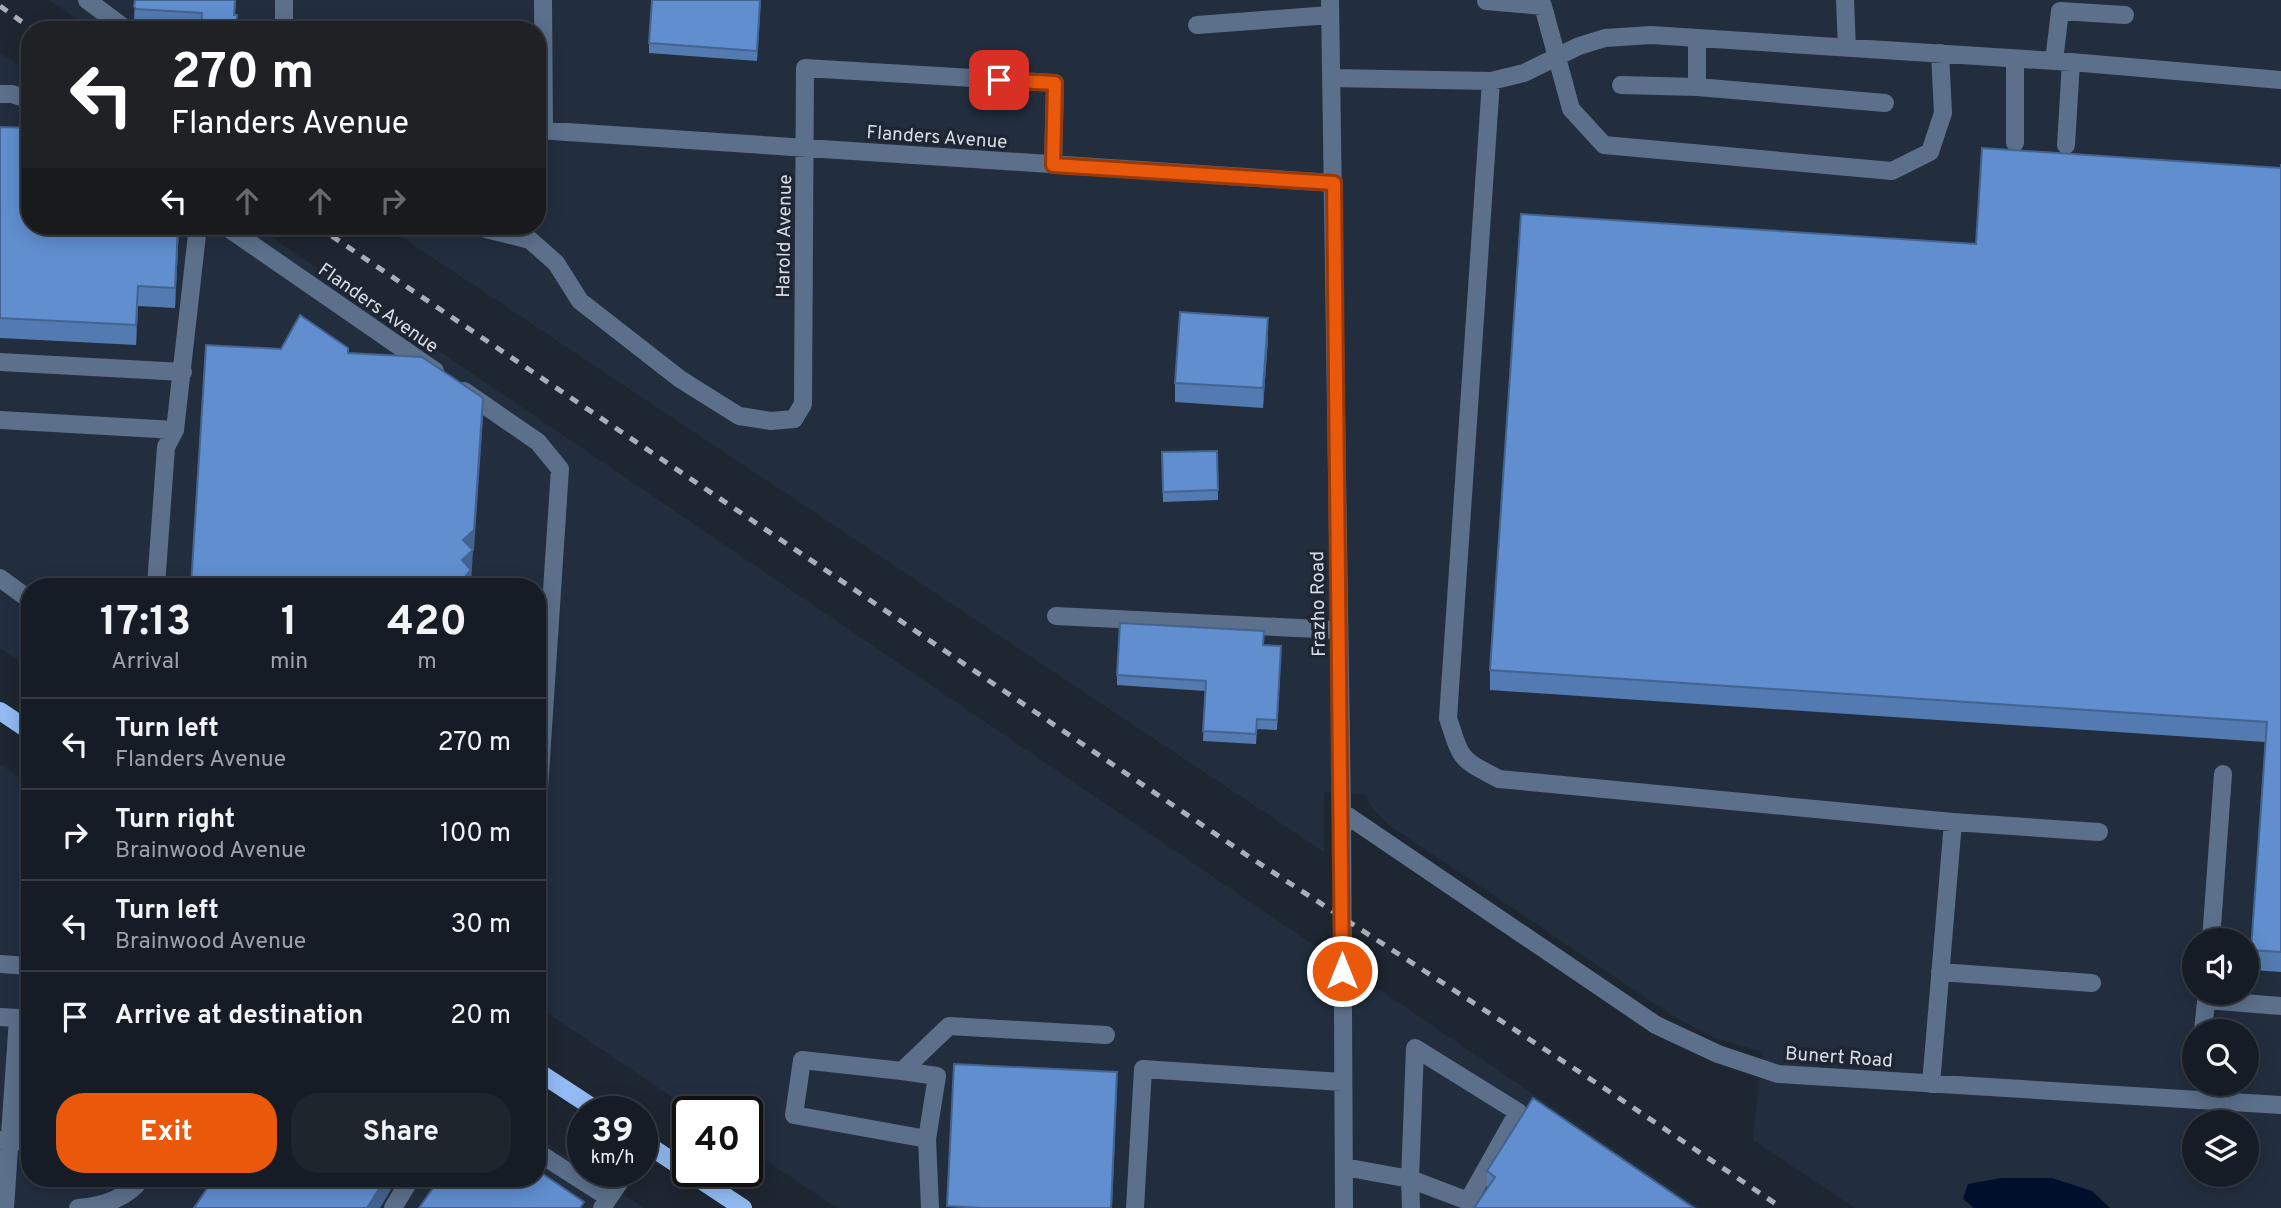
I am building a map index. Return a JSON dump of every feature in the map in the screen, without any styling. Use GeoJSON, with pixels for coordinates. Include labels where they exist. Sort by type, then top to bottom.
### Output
{"type":"FeatureCollection","features":[{"type":"Feature","properties":{"kind":"main road"},"geometry":{"type":"LineString","coordinates":[[0,711],[21,725]]}},
{"type":"Feature","properties":{"kind":"main road"},"geometry":{"type":"LineString","coordinates":[[546,1077],[574,1096]]}},
{"type":"Feature","properties":{"kind":"main road"},"geometry":{"type":"LineString","coordinates":[[658,1154],[743,1208]]}},
{"type":"Feature","properties":{"kind":"street"},"geometry":{"type":"LineString","coordinates":[[87,0],[115,21]]}},
{"type":"Feature","properties":{"kind":"street"},"geometry":{"type":"LineString","coordinates":[[284,0],[284,21]]}},
{"type":"Feature","properties":{"kind":"street"},"geometry":{"type":"LineString","coordinates":[[543,0],[543,21]]}},
{"type":"Feature","properties":{"kind":"street"},"geometry":{"type":"LineString","coordinates":[[1845,0],[1847,48]]}},
{"type":"Feature","properties":{"kind":"street"},"geometry":{"type":"LineString","coordinates":[[1486,1],[1543,6],[1571,110],[1604,145],[1892,170],[1930,152],[1943,113],[1940,53]]}},
{"type":"Feature","properties":{"kind":"street"},"geometry":{"type":"LineString","coordinates":[[1197,25],[1330,7]]}},
{"type":"Feature","properties":{"kind":"street","name":"Frazho Road"},"geometry":{"type":"LineString","coordinates":[[1330,7],[1342,813],[1343,1208]]}},
{"type":"Feature","properties":{"kind":"street"},"geometry":{"type":"LineString","coordinates":[[2066,145],[2060,11],[2125,15]]}},
{"type":"Feature","properties":{"kind":"street"},"geometry":{"type":"LineString","coordinates":[[1332,78],[1491,81],[1524,73],[1579,46],[1605,38],[1651,35],[1940,53],[2281,80]]}},
{"type":"Feature","properties":{"kind":"street"},"geometry":{"type":"LineString","coordinates":[[1697,38],[1697,87]]}},
{"type":"Feature","properties":{"kind":"street"},"geometry":{"type":"LineString","coordinates":[[2015,59],[2015,143]]}},
{"type":"Feature","properties":{"kind":"street","name":"Harold Avenue"},"geometry":{"type":"LineString","coordinates":[[510,235],[530,240],[556,263],[580,301],[680,379],[739,416],[771,421],[793,419],[803,404],[805,68],[1055,83],[1053,165]]}},
{"type":"Feature","properties":{"kind":"street"},"geometry":{"type":"LineString","coordinates":[[1491,81],[1448,718],[1461,757],[1499,779],[1953,822],[2099,832]]}},
{"type":"Feature","properties":{"kind":"street"},"geometry":{"type":"LineString","coordinates":[[1621,85],[1697,87],[1885,103]]}},
{"type":"Feature","properties":{"kind":"street"},"geometry":{"type":"LineString","coordinates":[[0,94],[21,97]]}},
{"type":"Feature","properties":{"kind":"street","name":"Flanders Avenue"},"geometry":{"type":"LineString","coordinates":[[546,130],[1334,183]]}},
{"type":"Feature","properties":{"kind":"street"},"geometry":{"type":"LineString","coordinates":[[157,578],[166,447],[175,430],[197,235]]}},
{"type":"Feature","properties":{"kind":"street","name":"Flanders Avenue"},"geometry":{"type":"LineString","coordinates":[[238,235],[538,442],[560,469],[546,682]]}},
{"type":"Feature","properties":{"kind":"street"},"geometry":{"type":"LineString","coordinates":[[0,362],[183,372]]}},
{"type":"Feature","properties":{"kind":"street"},"geometry":{"type":"LineString","coordinates":[[0,420],[175,430]]}},
{"type":"Feature","properties":{"kind":"street"},"geometry":{"type":"LineString","coordinates":[[0,578],[21,593]]}},
{"type":"Feature","properties":{"kind":"street"},"geometry":{"type":"LineString","coordinates":[[1056,616],[1338,631]]}},
{"type":"Feature","properties":{"kind":"street"},"geometry":{"type":"LineString","coordinates":[[2212,928],[2223,774]]}},
{"type":"Feature","properties":{"kind":"street","name":"Bunert Road"},"geometry":{"type":"LineString","coordinates":[[1342,813],[1656,1025],[1693,1044],[1778,1074],[1931,1084],[2182,1091]]}},
{"type":"Feature","properties":{"kind":"street"},"geometry":{"type":"LineString","coordinates":[[1931,1084],[1953,822]]}},
{"type":"Feature","properties":{"kind":"street"},"geometry":{"type":"LineString","coordinates":[[0,964],[21,965]]}},
{"type":"Feature","properties":{"kind":"street"},"geometry":{"type":"LineString","coordinates":[[1940,972],[2092,983]]}},
{"type":"Feature","properties":{"kind":"street"},"geometry":{"type":"LineString","coordinates":[[2259,1003],[2281,1006]]}},
{"type":"Feature","properties":{"kind":"street"},"geometry":{"type":"LineString","coordinates":[[5,1208],[5,1140],[16,1018]]}},
{"type":"Feature","properties":{"kind":"street"},"geometry":{"type":"LineString","coordinates":[[902,1071],[949,1026],[1106,1035]]}},
{"type":"Feature","properties":{"kind":"street"},"geometry":{"type":"LineString","coordinates":[[1343,1167],[1410,1179],[1468,1204],[1518,1112],[1415,1048],[1410,1179],[1410,1208]]}},
{"type":"Feature","properties":{"kind":"street"},"geometry":{"type":"LineString","coordinates":[[927,1139],[794,1115],[802,1060],[937,1076],[927,1139],[930,1208]]}},
{"type":"Feature","properties":{"kind":"street"},"geometry":{"type":"LineString","coordinates":[[1135,1208],[1143,1069],[1342,1082]]}},
{"type":"Feature","properties":{"kind":"street","name":"Bunert Road"},"geometry":{"type":"LineString","coordinates":[[2227,1096],[2281,1105]]}},
{"type":"Feature","properties":{"kind":"street"},"geometry":{"type":"LineString","coordinates":[[546,1159],[606,1203],[616,1187]]}},
{"type":"Feature","properties":{"kind":"street"},"geometry":{"type":"LineString","coordinates":[[78,1208],[104,1206],[136,1187]]}},
{"type":"Feature","properties":{"kind":"street"},"geometry":{"type":"LineString","coordinates":[[393,1208],[406,1187]]}},
{"type":"Feature","properties":{"kind":"street"},"geometry":{"type":"LineString","coordinates":[[0,1207],[13,1208]]}},
{"type":"Feature","properties":{"kind":"shaded area"},"geometry":{"type":"Polygon","coordinates":[[[49,0],[2281,0],[2281,1208],[1855,1208],[1753,1140],[1762,1052],[1712,1037],[1673,1016],[1389,825],[1373,809],[1365,795],[1324,792],[1324,852],[398,235],[546,235],[546,21],[80,21],[49,0]]]}},
{"type":"Feature","properties":{"kind":"shaded area"},"geometry":{"type":"Polygon","coordinates":[[[0,53],[21,66],[21,235],[268,235],[1701,1208],[837,1208],[763,1159],[763,1096],[672,1097],[546,1012],[546,578],[21,578],[21,662],[0,648],[0,53]]]}},
{"type":"Feature","properties":{"kind":"shaded area"},"geometry":{"type":"Polygon","coordinates":[[[0,764],[21,779],[21,1187],[546,1187],[546,1143],[567,1157],[567,1187],[612,1187],[644,1208],[0,1208],[0,764]]]}},
{"type":"Feature","properties":{"kind":"water"},"geometry":{"type":"Polygon","coordinates":[[[2001,1178],[2052,1178],[2092,1191],[2110,1208],[1974,1208],[1963,1199],[1968,1184],[2001,1178]]]}},
{"type":"Feature","properties":{"kind":"building"},"geometry":{"type":"Polygon","coordinates":[[[135,0],[235,0],[234,15],[237,15],[237,21],[202,21],[202,13],[136,9],[135,0]]]}},
{"type":"Feature","properties":{"kind":"building"},"geometry":{"type":"Polygon","coordinates":[[[652,0],[760,0],[757,51],[649,43],[652,0]]]}},
{"type":"Feature","properties":{"kind":"building"},"geometry":{"type":"Polygon","coordinates":[[[0,127],[21,128],[21,235],[178,235],[175,288],[138,286],[136,325],[0,318],[0,127]]]}},
{"type":"Feature","properties":{"kind":"building"},"geometry":{"type":"Polygon","coordinates":[[[1982,148],[2281,168],[2281,952],[2259,951],[2259,928],[2253,928],[2267,722],[1490,670],[1521,214],[1976,244],[1982,148]]]}},
{"type":"Feature","properties":{"kind":"building"},"geometry":{"type":"Polygon","coordinates":[[[1180,312],[1268,318],[1263,388],[1175,383],[1180,312]]]}},
{"type":"Feature","properties":{"kind":"building"},"geometry":{"type":"Polygon","coordinates":[[[300,315],[348,348],[348,353],[422,357],[483,398],[474,530],[463,540],[473,550],[462,560],[471,570],[464,578],[191,578],[206,345],[281,349],[300,315]]]}},
{"type":"Feature","properties":{"kind":"building"},"geometry":{"type":"Polygon","coordinates":[[[1217,451],[1218,490],[1163,492],[1162,452],[1217,451]]]}},
{"type":"Feature","properties":{"kind":"building"},"geometry":{"type":"Polygon","coordinates":[[[1120,623],[1264,631],[1263,645],[1281,646],[1277,720],[1257,719],[1256,734],[1203,731],[1206,681],[1117,675],[1120,623]]]}},
{"type":"Feature","properties":{"kind":"building"},"geometry":{"type":"Polygon","coordinates":[[[954,1064],[1117,1072],[1111,1208],[947,1206],[954,1064]]]}},
{"type":"Feature","properties":{"kind":"building"},"geometry":{"type":"Polygon","coordinates":[[[1533,1098],[1694,1208],[1474,1208],[1495,1177],[1487,1171],[1533,1098]]]}},
{"type":"Feature","properties":{"kind":"building"},"geometry":{"type":"Polygon","coordinates":[[[546,1176],[584,1202],[580,1208],[419,1208],[434,1187],[546,1187],[546,1176]]]}},
{"type":"Feature","properties":{"kind":"building"},"geometry":{"type":"Polygon","coordinates":[[[208,1187],[380,1187],[367,1208],[194,1208],[208,1187]]]}},
{"type":"Feature","properties":{"kind":"railway"},"geometry":{"type":"LineString","coordinates":[[0,6],[21,21]]}},
{"type":"Feature","properties":{"kind":"railway"},"geometry":{"type":"LineString","coordinates":[[330,235],[1248,856],[1601,1086],[1782,1208]]}},
{"type":"Feature","properties":{"kind":"route"},"geometry":{"type":"LineString","coordinates":[[999,80],[1055,83],[1053,165],[1334,183],[1342,971]]}}]}
